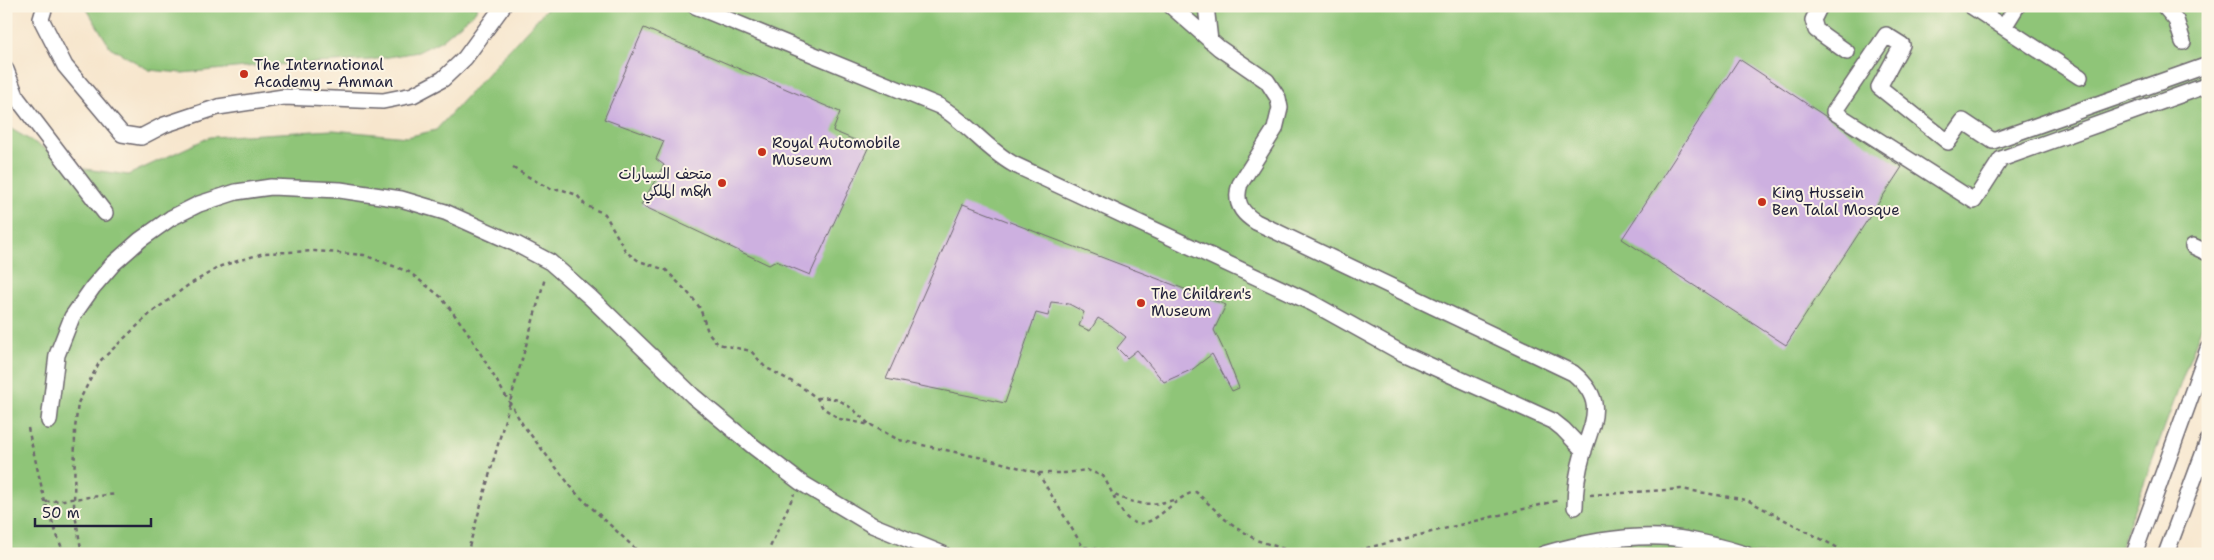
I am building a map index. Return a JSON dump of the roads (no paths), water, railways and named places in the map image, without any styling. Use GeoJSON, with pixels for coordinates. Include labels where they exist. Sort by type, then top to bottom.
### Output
{"type":"FeatureCollection","features":[{"type":"Feature","properties":{"kind":"street"},"geometry":{"type":"LineString","coordinates":[[45,6],[41,19],[65,66],[122,134],[141,137],[191,116],[227,105],[284,97],[383,101],[414,95],[443,79],[465,58],[503,6]]}},
{"type":"Feature","properties":{"kind":"street"},"geometry":{"type":"LineString","coordinates":[[695,6],[939,106],[960,120],[986,146],[1013,164],[1294,294],[1402,353],[1553,421],[1584,451]]}},
{"type":"Feature","properties":{"kind":"street"},"geometry":{"type":"LineString","coordinates":[[1171,6],[1210,41],[1267,81],[1274,88],[1278,98],[1280,108],[1275,129],[1237,191],[1237,199],[1244,213],[1256,222],[1573,373],[1588,389],[1595,411],[1594,423],[1584,451],[1575,502]]}},
{"type":"Feature","properties":{"kind":"street"},"geometry":{"type":"LineString","coordinates":[[1206,6],[1210,41]]}},
{"type":"Feature","properties":{"kind":"street"},"geometry":{"type":"LineString","coordinates":[[1820,6],[1813,20],[1816,30],[1847,52]]}},
{"type":"Feature","properties":{"kind":"street"},"geometry":{"type":"LineString","coordinates":[[1972,6],[2080,77]]}},
{"type":"Feature","properties":{"kind":"street"},"geometry":{"type":"LineString","coordinates":[[2004,27],[2017,6]]}},
{"type":"Feature","properties":{"kind":"street"},"geometry":{"type":"LineString","coordinates":[[2164,6],[2176,20],[2184,42]]}},
{"type":"Feature","properties":{"kind":"street"},"geometry":{"type":"LineString","coordinates":[[2208,66],[1993,141],[1962,121],[1948,142],[1879,87],[1902,45],[1886,36],[1834,112],[1974,201],[2000,159],[2208,85]]}},
{"type":"Feature","properties":{"kind":"street"},"geometry":{"type":"LineString","coordinates":[[6,70],[11,98],[105,213]]}},
{"type":"Feature","properties":{"kind":"street"},"geometry":{"type":"LineString","coordinates":[[49,421],[57,355],[72,317],[93,287],[113,264],[140,240],[171,218],[208,201],[236,192],[271,187],[340,190],[401,199],[444,212],[516,244],[550,262],[590,297],[693,396],[754,447],[800,482],[872,525],[943,554]]}},
{"type":"Feature","properties":{"kind":"street"},"geometry":{"type":"LineString","coordinates":[[2193,246],[2208,253]]}},
{"type":"Feature","properties":{"kind":"street"},"geometry":{"type":"LineString","coordinates":[[2134,554],[2208,349]]}},
{"type":"Feature","properties":{"kind":"street"},"geometry":{"type":"LineString","coordinates":[[2166,554],[2208,441]]}},
{"type":"Feature","properties":{"kind":"street"},"geometry":{"type":"LineString","coordinates":[[1544,554],[1576,545],[1634,537],[1688,539],[1745,554]]}},
{"type":"Feature","properties":{"kind":"place","name":"The International Academy - Amman"},"geometry":{"type":"Point","coordinates":[244,74]}},
{"type":"Feature","properties":{"kind":"place","name":"Royal Automobile Museum"},"geometry":{"type":"Point","coordinates":[762,152]}},
{"type":"Feature","properties":{"kind":"place","name":"متحف السيارات الملكي m&h"},"geometry":{"type":"Point","coordinates":[722,183]}},
{"type":"Feature","properties":{"kind":"place","name":"King Hussein Ben Talal Mosque"},"geometry":{"type":"Point","coordinates":[1762,202]}},
{"type":"Feature","properties":{"kind":"place","name":"The Children's Museum"},"geometry":{"type":"Point","coordinates":[1141,303]}}]}
